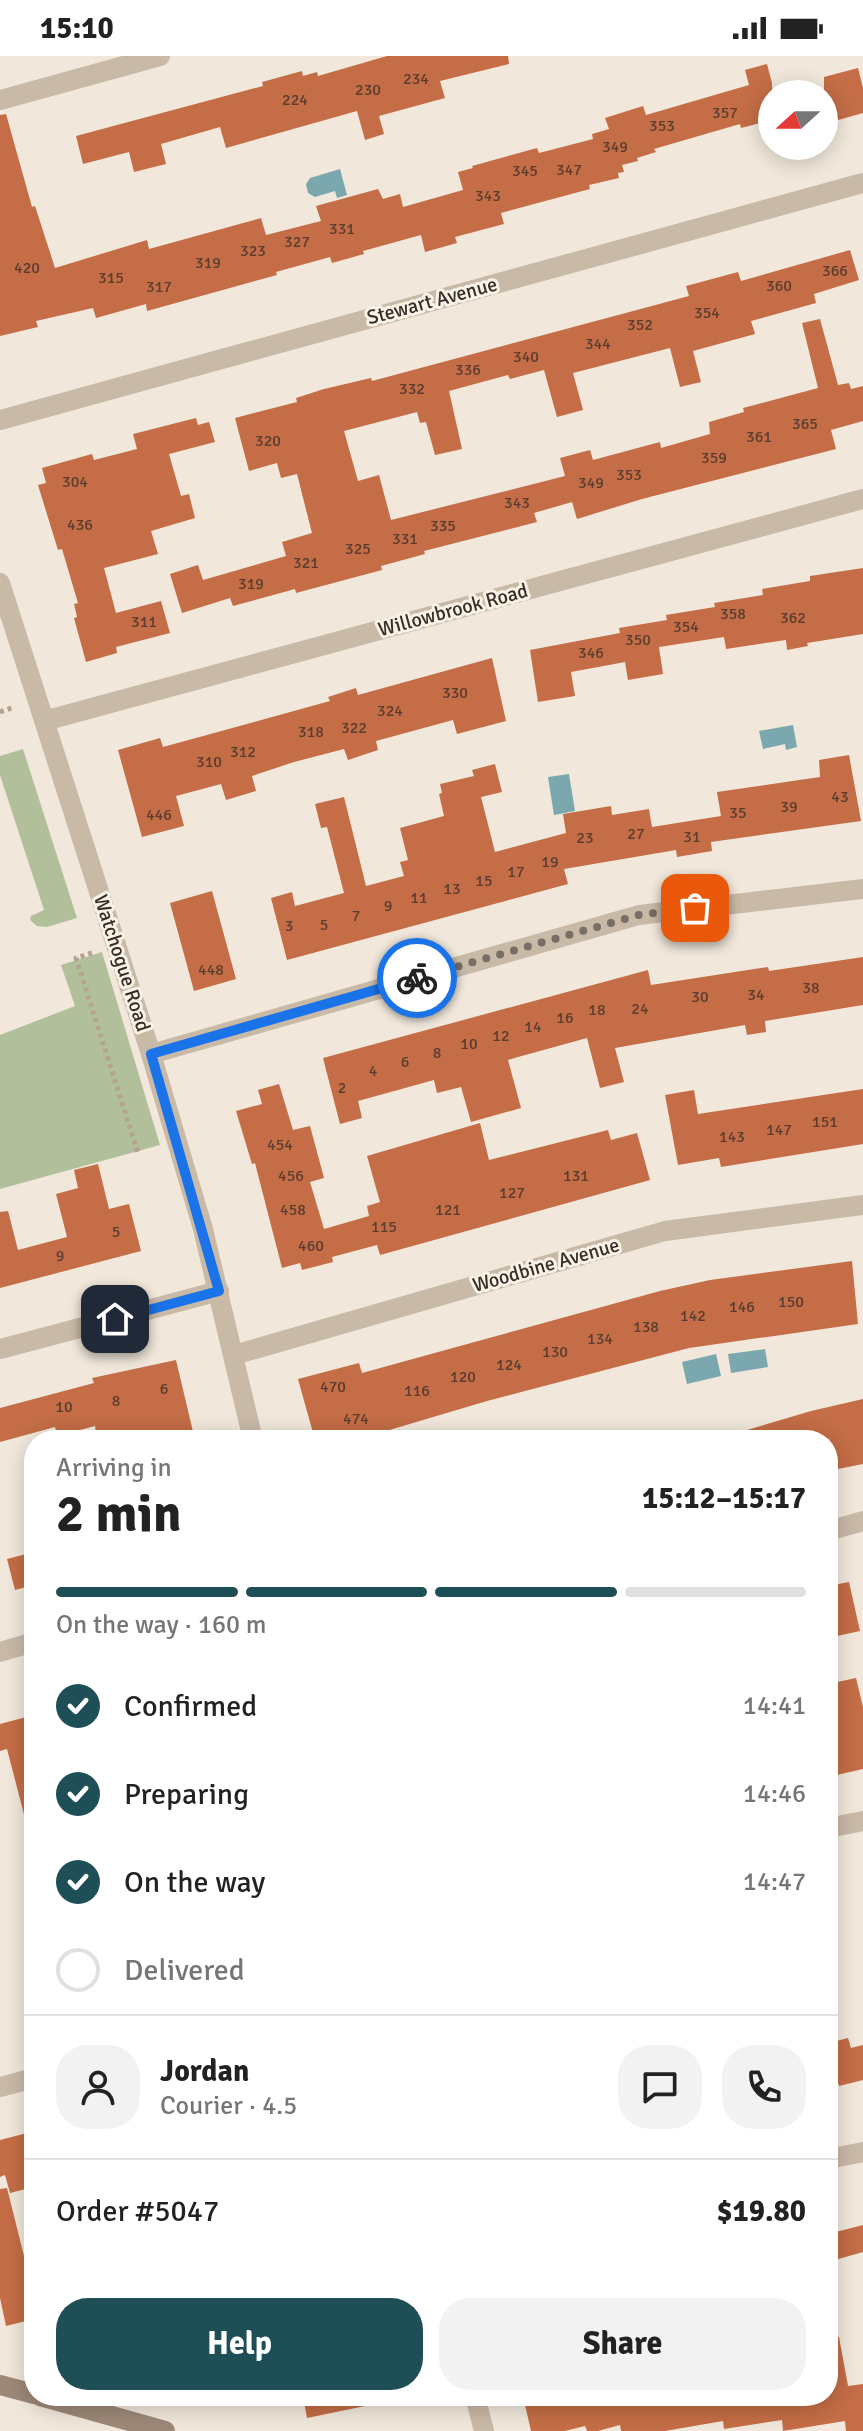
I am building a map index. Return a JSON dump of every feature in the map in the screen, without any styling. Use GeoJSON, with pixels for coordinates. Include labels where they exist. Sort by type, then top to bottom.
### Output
{"type":"FeatureCollection","features":[{"type":"Feature","properties":{"kind":"main road"},"geometry":{"type":"LineString","coordinates":[[0,2385],[24,2391]]}},
{"type":"Feature","properties":{"kind":"main road"},"geometry":{"type":"LineString","coordinates":[[76,2406],[165,2431]]}},
{"type":"Feature","properties":{"kind":"street"},"geometry":{"type":"LineString","coordinates":[[0,100],[160,56]]}},
{"type":"Feature","properties":{"kind":"street","name":"Stewart Avenue"},"geometry":{"type":"LineString","coordinates":[[0,420],[863,183]]}},
{"type":"Feature","properties":{"kind":"street","name":"Willowbrook Road"},"geometry":{"type":"LineString","coordinates":[[44,721],[863,499]]}},
{"type":"Feature","properties":{"kind":"street","name":"Watchogue Road"},"geometry":{"type":"LineString","coordinates":[[0,583],[151,1054],[219,1291],[251,1430]]}},
{"type":"Feature","properties":{"kind":"street"},"geometry":{"type":"LineString","coordinates":[[151,1054],[639,915],[863,889]]}},
{"type":"Feature","properties":{"kind":"street","name":"Woodbine Avenue"},"geometry":{"type":"LineString","coordinates":[[234,1355],[665,1231],[863,1205]]}},
{"type":"Feature","properties":{"kind":"street"},"geometry":{"type":"LineString","coordinates":[[0,1349],[219,1291]]}},
{"type":"Feature","properties":{"kind":"street"},"geometry":{"type":"LineString","coordinates":[[838,1528],[863,1521]]}},
{"type":"Feature","properties":{"kind":"street"},"geometry":{"type":"LineString","coordinates":[[0,1652],[24,1645]]}},
{"type":"Feature","properties":{"kind":"street"},"geometry":{"type":"LineString","coordinates":[[838,1826],[863,1821]]}},
{"type":"Feature","properties":{"kind":"street"},"geometry":{"type":"LineString","coordinates":[[0,2087],[24,2081]]}},
{"type":"Feature","properties":{"kind":"street"},"geometry":{"type":"LineString","coordinates":[[838,2157],[863,2152]]}},
{"type":"Feature","properties":{"kind":"street"},"geometry":{"type":"LineString","coordinates":[[478,2406],[484,2431]]}},
{"type":"Feature","properties":{"kind":"path"},"geometry":{"type":"LineString","coordinates":[[0,712],[15,707]]}},
{"type":"Feature","properties":{"kind":"path"},"geometry":{"type":"LineString","coordinates":[[92,953],[76,958],[138,1153]]}},
{"type":"Feature","properties":{"kind":"green space"},"geometry":{"type":"Polygon","coordinates":[[[23,749],[77,918],[47,927],[37,926],[30,920],[31,916],[44,910],[0,775],[0,756],[23,749]]]}},
{"type":"Feature","properties":{"kind":"green space"},"geometry":{"type":"Polygon","coordinates":[[[102,952],[160,1145],[0,1189],[0,1035],[75,1006],[61,965],[102,952]]]}},
{"type":"Feature","properties":{"kind":"water"},"geometry":{"type":"Polygon","coordinates":[[[340,169],[347,195],[337,198],[335,191],[315,197],[308,193],[306,184],[310,178],[340,169]]]}},
{"type":"Feature","properties":{"kind":"water"},"geometry":{"type":"Polygon","coordinates":[[[793,725],[797,747],[786,750],[785,744],[763,749],[759,731],[793,725]]]}},
{"type":"Feature","properties":{"kind":"water"},"geometry":{"type":"Polygon","coordinates":[[[569,774],[575,811],[554,815],[548,777],[569,774]]]}},
{"type":"Feature","properties":{"kind":"water"},"geometry":{"type":"Polygon","coordinates":[[[765,1349],[768,1367],[731,1373],[728,1354],[765,1349]]]}},
{"type":"Feature","properties":{"kind":"water"},"geometry":{"type":"Polygon","coordinates":[[[716,1354],[721,1376],[687,1384],[682,1362],[716,1354]]]}},
{"type":"Feature","properties":{"kind":"building"},"geometry":{"type":"Polygon","coordinates":[[[387,56],[508,56],[509,64],[440,81],[445,98],[379,116],[384,134],[365,140],[357,111],[226,148],[220,127],[161,144],[166,164],[134,172],[129,152],[83,164],[76,136],[263,86],[262,82],[302,71],[303,76],[317,72],[318,76],[387,56]]]}},
{"type":"Feature","properties":{"kind":"building"},"geometry":{"type":"Polygon","coordinates":[[[767,64],[771,80],[758,80],[758,124],[741,128],[740,124],[654,149],[656,152],[622,165],[624,172],[618,173],[619,178],[501,213],[504,224],[455,237],[457,243],[425,252],[421,235],[332,263],[330,257],[147,311],[146,304],[96,318],[93,308],[36,321],[38,327],[0,336],[0,115],[6,114],[32,207],[35,206],[55,268],[147,240],[149,249],[261,218],[266,235],[321,221],[316,206],[378,189],[383,199],[400,194],[403,207],[463,190],[458,172],[472,166],[537,148],[539,153],[593,139],[592,134],[609,129],[605,118],[643,106],[646,115],[749,85],[745,70],[767,64]]]}},
{"type":"Feature","properties":{"kind":"building"},"geometry":{"type":"Polygon","coordinates":[[[858,68],[863,88],[863,113],[838,120],[838,80],[824,80],[824,77],[858,68]]]}},
{"type":"Feature","properties":{"kind":"building"},"geometry":{"type":"Polygon","coordinates":[[[850,250],[859,280],[814,294],[816,303],[751,321],[755,334],[693,351],[701,382],[680,387],[670,348],[573,373],[583,410],[557,417],[544,370],[510,379],[508,375],[449,391],[462,449],[435,455],[426,422],[420,423],[417,412],[344,431],[358,481],[379,475],[391,520],[565,476],[560,458],[590,450],[593,460],[660,442],[661,448],[710,434],[709,422],[744,412],[743,408],[818,388],[802,323],[820,319],[838,385],[849,383],[851,389],[863,386],[863,421],[831,430],[836,449],[577,519],[572,502],[534,513],[537,522],[424,551],[425,554],[381,566],[382,570],[233,606],[230,598],[182,613],[170,574],[198,565],[203,580],[286,556],[282,542],[312,533],[297,474],[281,478],[277,463],[249,471],[235,418],[297,402],[296,398],[324,389],[371,378],[372,381],[689,296],[686,286],[738,272],[741,281],[850,250]]]}},
{"type":"Feature","properties":{"kind":"building"},"geometry":{"type":"Polygon","coordinates":[[[196,418],[198,425],[209,422],[215,442],[169,454],[181,496],[189,494],[195,518],[151,531],[158,554],[104,568],[116,613],[161,601],[170,633],[116,647],[117,653],[86,662],[74,618],[77,617],[74,604],[78,603],[38,485],[46,483],[42,468],[92,454],[94,460],[137,449],[133,434],[196,418]]]}},
{"type":"Feature","properties":{"kind":"building"},"geometry":{"type":"Polygon","coordinates":[[[863,568],[863,634],[807,643],[808,646],[787,650],[786,640],[726,649],[724,637],[659,647],[663,674],[628,680],[625,662],[571,672],[575,696],[538,702],[530,650],[620,633],[619,628],[667,620],[666,615],[715,607],[714,603],[763,595],[762,589],[810,581],[810,576],[863,568]]]}},
{"type":"Feature","properties":{"kind":"building"},"geometry":{"type":"Polygon","coordinates":[[[492,658],[506,721],[457,734],[453,720],[376,741],[378,750],[348,760],[344,749],[294,762],[252,776],[256,791],[226,800],[221,784],[176,796],[184,826],[142,837],[118,750],[160,738],[163,747],[330,701],[328,697],[356,688],[358,695],[492,658]]]}},
{"type":"Feature","properties":{"kind":"building"},"geometry":{"type":"Polygon","coordinates":[[[849,755],[861,821],[711,842],[712,851],[677,857],[676,850],[564,869],[568,884],[287,960],[271,898],[292,892],[295,906],[344,893],[327,827],[321,828],[315,804],[344,797],[366,886],[404,876],[400,862],[408,860],[400,828],[444,816],[440,784],[474,776],[472,770],[495,764],[502,792],[481,797],[495,852],[566,833],[563,814],[611,806],[612,815],[649,809],[652,827],[721,816],[717,792],[820,777],[819,760],[849,755]]]}},
{"type":"Feature","properties":{"kind":"building"},"geometry":{"type":"Polygon","coordinates":[[[212,891],[236,979],[194,991],[170,903],[212,891]]]}},
{"type":"Feature","properties":{"kind":"building"},"geometry":{"type":"Polygon","coordinates":[[[863,957],[863,1005],[765,1021],[766,1032],[747,1035],[745,1025],[615,1048],[624,1082],[600,1088],[587,1038],[518,1057],[508,1060],[521,1108],[471,1122],[461,1087],[437,1093],[434,1080],[358,1101],[362,1118],[340,1124],[323,1058],[648,970],[651,985],[768,967],[769,971],[863,957]]]}},
{"type":"Feature","properties":{"kind":"building"},"geometry":{"type":"Polygon","coordinates":[[[279,1084],[293,1130],[310,1126],[324,1178],[310,1182],[324,1229],[369,1216],[367,1206],[380,1202],[367,1156],[480,1123],[489,1160],[608,1130],[611,1140],[637,1133],[650,1180],[380,1255],[377,1245],[332,1257],[333,1262],[302,1270],[300,1263],[282,1268],[255,1163],[252,1164],[236,1111],[262,1104],[258,1090],[279,1084]]]}},
{"type":"Feature","properties":{"kind":"building"},"geometry":{"type":"Polygon","coordinates":[[[863,1089],[863,1144],[721,1167],[719,1158],[678,1165],[665,1095],[694,1090],[698,1114],[863,1089]]]}},
{"type":"Feature","properties":{"kind":"building"},"geometry":{"type":"Polygon","coordinates":[[[98,1164],[109,1209],[129,1204],[141,1251],[0,1288],[0,1212],[8,1211],[18,1250],[67,1237],[56,1194],[78,1188],[74,1170],[98,1164]]]}},
{"type":"Feature","properties":{"kind":"building"},"geometry":{"type":"Polygon","coordinates":[[[852,1261],[858,1324],[689,1348],[389,1430],[312,1430],[298,1379],[359,1363],[362,1373],[710,1280],[852,1261]]]}},
{"type":"Feature","properties":{"kind":"building"},"geometry":{"type":"Polygon","coordinates":[[[176,1360],[193,1430],[96,1430],[95,1426],[80,1430],[56,1430],[55,1427],[24,1430],[24,1435],[0,1442],[0,1408],[94,1383],[92,1378],[176,1360]]]}},
{"type":"Feature","properties":{"kind":"building"},"geometry":{"type":"Polygon","coordinates":[[[863,1399],[863,1464],[838,1469],[838,1430],[747,1430],[863,1399]]]}},
{"type":"Feature","properties":{"kind":"building"},"geometry":{"type":"Polygon","coordinates":[[[24,1555],[24,1588],[15,1590],[7,1559],[24,1555]]]}},
{"type":"Feature","properties":{"kind":"building"},"geometry":{"type":"Polygon","coordinates":[[[849,1582],[860,1631],[838,1636],[838,1584],[849,1582]]]}},
{"type":"Feature","properties":{"kind":"building"},"geometry":{"type":"Polygon","coordinates":[[[856,1678],[863,1707],[863,1769],[838,1775],[838,1682],[856,1678]]]}},
{"type":"Feature","properties":{"kind":"building"},"geometry":{"type":"Polygon","coordinates":[[[24,1718],[24,1814],[7,1749],[0,1751],[0,1724],[24,1718]]]}},
{"type":"Feature","properties":{"kind":"building"},"geometry":{"type":"Polygon","coordinates":[[[848,2038],[851,2048],[863,2045],[863,2080],[839,2086],[838,2040],[848,2038]]]}},
{"type":"Feature","properties":{"kind":"building"},"geometry":{"type":"Polygon","coordinates":[[[24,2134],[24,2190],[10,2193],[5,2175],[0,2177],[0,2140],[24,2134]]]}},
{"type":"Feature","properties":{"kind":"building"},"geometry":{"type":"Polygon","coordinates":[[[7,2188],[24,2256],[24,2322],[6,2326],[0,2298],[0,2189],[7,2188]]]}},
{"type":"Feature","properties":{"kind":"building"},"geometry":{"type":"Polygon","coordinates":[[[863,2225],[863,2252],[838,2259],[838,2231],[863,2225]]]}},
{"type":"Feature","properties":{"kind":"building"},"geometry":{"type":"Polygon","coordinates":[[[838,2337],[848,2386],[863,2384],[863,2431],[846,2431],[845,2421],[783,2431],[782,2420],[724,2429],[723,2421],[665,2431],[621,2431],[620,2425],[598,2431],[587,2431],[585,2426],[565,2431],[531,2431],[525,2406],[838,2406],[838,2337]]]}},
{"type":"Feature","properties":{"kind":"building"},"geometry":{"type":"Polygon","coordinates":[[[305,2406],[365,2406],[307,2418],[305,2406]]]}},
{"type":"Feature","properties":{"kind":"way so far"},"geometry":{"type":"LineString","coordinates":[[417,978],[639,915],[695,908]]}},
{"type":"Feature","properties":{"kind":"route"},"geometry":{"type":"LineString","coordinates":[[115,1319],[219,1291],[151,1054],[417,978]]}}]}
